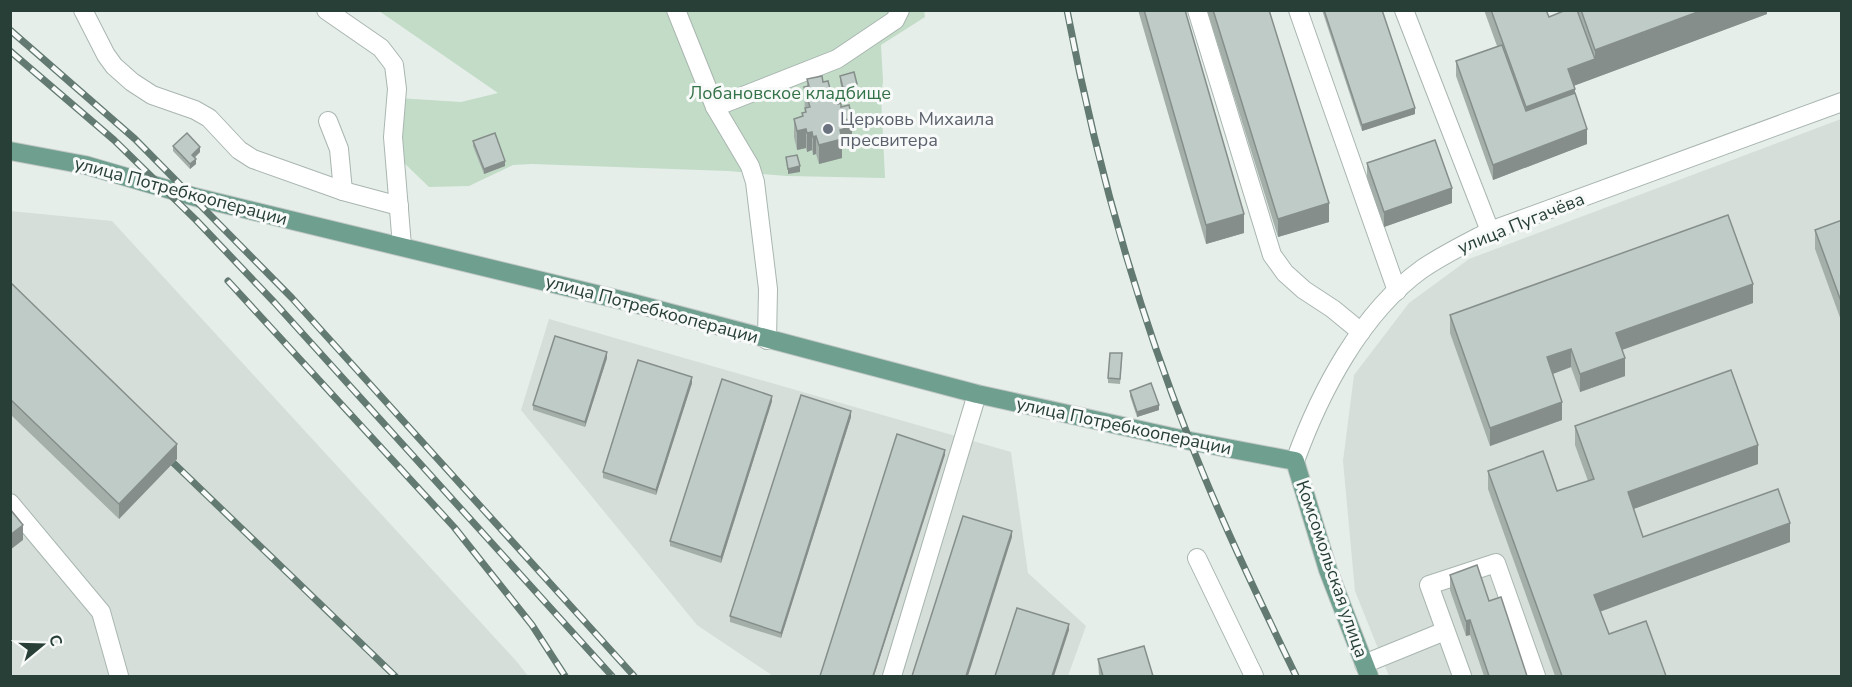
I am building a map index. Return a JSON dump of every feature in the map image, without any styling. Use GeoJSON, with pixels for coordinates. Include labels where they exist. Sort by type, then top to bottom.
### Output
{"type":"FeatureCollection","features":[{"type":"Feature","properties":{"kind":"main road","name":"улица Потребкооперации"},"geometry":{"type":"LineString","coordinates":[[10,151],[85,165],[195,197],[629,302],[976,394],[1190,441],[1295,461]]}},
{"type":"Feature","properties":{"kind":"main road","name":"Комсомольская улица"},"geometry":{"type":"LineString","coordinates":[[1295,461],[1328,570],[1367,670]]}},
{"type":"Feature","properties":{"kind":"street"},"geometry":{"type":"LineString","coordinates":[[83,10],[106,55],[114,66],[132,82],[152,95],[195,110],[209,118],[239,150],[253,159],[343,191],[399,206]]}},
{"type":"Feature","properties":{"kind":"street"},"geometry":{"type":"LineString","coordinates":[[326,10],[381,48],[394,65],[397,89],[393,137],[402,246]]}},
{"type":"Feature","properties":{"kind":"street"},"geometry":{"type":"LineString","coordinates":[[676,10],[715,107],[750,166],[755,182],[768,289],[768,340]]}},
{"type":"Feature","properties":{"kind":"street"},"geometry":{"type":"LineString","coordinates":[[715,107],[837,59],[896,20],[900,10]]}},
{"type":"Feature","properties":{"kind":"street"},"geometry":{"type":"LineString","coordinates":[[1197,10],[1272,255],[1285,273],[1298,285],[1361,332]]}},
{"type":"Feature","properties":{"kind":"street"},"geometry":{"type":"LineString","coordinates":[[1298,10],[1397,291]]}},
{"type":"Feature","properties":{"kind":"street"},"geometry":{"type":"LineString","coordinates":[[1404,10],[1490,231]]}},
{"type":"Feature","properties":{"kind":"street","name":"улица Пугачёва"},"geometry":{"type":"LineString","coordinates":[[1295,461],[1318,402],[1337,368],[1361,332],[1397,291],[1422,270],[1490,231],[1842,102]]}},
{"type":"Feature","properties":{"kind":"street"},"geometry":{"type":"LineString","coordinates":[[328,121],[339,149],[343,191]]}},
{"type":"Feature","properties":{"kind":"street"},"geometry":{"type":"LineString","coordinates":[[892,676],[976,394]]}},
{"type":"Feature","properties":{"kind":"street"},"geometry":{"type":"LineString","coordinates":[[10,503],[101,612],[119,676]]}},
{"type":"Feature","properties":{"kind":"street"},"geometry":{"type":"LineString","coordinates":[[1197,558],[1254,676]]}},
{"type":"Feature","properties":{"kind":"street"},"geometry":{"type":"LineString","coordinates":[[1462,676],[1429,585],[1496,562],[1536,676]]}},
{"type":"Feature","properties":{"kind":"street"},"geometry":{"type":"LineString","coordinates":[[1367,670],[1445,631]]}},
{"type":"Feature","properties":{"kind":"shaded area"},"geometry":{"type":"Polygon","coordinates":[[[1841,119],[1841,676],[1389,676],[1355,591],[1343,461],[1354,375],[1409,303],[1469,259],[1841,119]]]}},
{"type":"Feature","properties":{"kind":"shaded area"},"geometry":{"type":"Polygon","coordinates":[[[10,211],[112,221],[528,676],[11,676],[10,211]]]}},
{"type":"Feature","properties":{"kind":"shaded area"},"geometry":{"type":"Polygon","coordinates":[[[549,319],[1011,452],[1028,573],[1086,626],[1068,676],[773,676],[697,625],[521,410],[549,319]]]}},
{"type":"Feature","properties":{"kind":"green space","name":"Лобановское кладбище"},"geometry":{"type":"Polygon","coordinates":[[[924,10],[925,17],[881,45],[885,178],[787,176],[728,171],[532,164],[513,165],[469,186],[429,187],[400,159],[398,98],[461,102],[498,93],[379,11],[924,10]]]}},
{"type":"Feature","properties":{"kind":"building"},"geometry":{"type":"Polygon","coordinates":[[[1144,10],[1185,10],[1244,214],[1206,225],[1144,10]]]}},
{"type":"Feature","properties":{"kind":"building"},"geometry":{"type":"Polygon","coordinates":[[[1213,10],[1269,10],[1329,203],[1278,219],[1213,10]]]}},
{"type":"Feature","properties":{"kind":"building"},"geometry":{"type":"Polygon","coordinates":[[[1324,10],[1382,10],[1415,108],[1362,125],[1324,10]]]}},
{"type":"Feature","properties":{"kind":"building"},"geometry":{"type":"Polygon","coordinates":[[[1491,10],[1546,10],[1549,17],[1566,10],[1577,10],[1595,59],[1568,69],[1575,89],[1526,107],[1491,10]]]}},
{"type":"Feature","properties":{"kind":"building"},"geometry":{"type":"Polygon","coordinates":[[[1581,10],[1703,10],[1595,50],[1581,10]]]}},
{"type":"Feature","properties":{"kind":"building"},"geometry":{"type":"Polygon","coordinates":[[[1502,45],[1526,111],[1575,93],[1587,129],[1493,165],[1456,61],[1502,45]]]}},
{"type":"Feature","properties":{"kind":"building"},"geometry":{"type":"Polygon","coordinates":[[[854,72],[857,84],[843,88],[840,76],[854,72]]]}},
{"type":"Feature","properties":{"kind":"building"},"geometry":{"type":"Polygon","coordinates":[[[822,76],[823,82],[828,81],[833,101],[841,103],[841,107],[849,105],[852,118],[842,123],[844,129],[840,130],[842,139],[819,145],[812,132],[807,133],[806,129],[797,131],[794,119],[803,116],[802,113],[806,112],[805,108],[810,107],[804,87],[809,86],[807,79],[822,76]]]}},
{"type":"Feature","properties":{"kind":"building"},"geometry":{"type":"Polygon","coordinates":[[[187,133],[200,147],[192,155],[196,159],[190,164],[173,146],[187,133]]]}},
{"type":"Feature","properties":{"kind":"building"},"geometry":{"type":"Polygon","coordinates":[[[495,133],[505,161],[484,169],[473,141],[495,133]]]}},
{"type":"Feature","properties":{"kind":"building"},"geometry":{"type":"Polygon","coordinates":[[[1435,140],[1452,188],[1384,212],[1367,163],[1435,140]]]}},
{"type":"Feature","properties":{"kind":"building"},"geometry":{"type":"Polygon","coordinates":[[[797,155],[800,166],[788,169],[786,157],[797,155]]]}},
{"type":"Feature","properties":{"kind":"building"},"geometry":{"type":"Polygon","coordinates":[[[1728,215],[1753,284],[1616,333],[1625,358],[1580,374],[1571,349],[1547,357],[1562,402],[1490,428],[1450,315],[1728,215]]]}},
{"type":"Feature","properties":{"kind":"building"},"geometry":{"type":"Polygon","coordinates":[[[1842,220],[1842,304],[1815,230],[1842,220]]]}},
{"type":"Feature","properties":{"kind":"building"},"geometry":{"type":"Polygon","coordinates":[[[10,282],[177,444],[119,504],[10,399],[10,282]]]}},
{"type":"Feature","properties":{"kind":"building"},"geometry":{"type":"Polygon","coordinates":[[[555,336],[607,352],[585,422],[533,405],[555,336]]]}},
{"type":"Feature","properties":{"kind":"building"},"geometry":{"type":"Polygon","coordinates":[[[1110,353],[1122,353],[1120,379],[1108,378],[1110,353]]]}},
{"type":"Feature","properties":{"kind":"building"},"geometry":{"type":"Polygon","coordinates":[[[638,360],[692,377],[656,490],[603,472],[638,360]]]}},
{"type":"Feature","properties":{"kind":"building"},"geometry":{"type":"Polygon","coordinates":[[[1731,370],[1758,445],[1628,492],[1643,537],[1778,489],[1790,523],[1594,595],[1609,634],[1646,621],[1666,676],[1562,676],[1488,471],[1543,451],[1557,491],[1594,479],[1575,426],[1731,370]]]}},
{"type":"Feature","properties":{"kind":"building"},"geometry":{"type":"Polygon","coordinates":[[[722,379],[772,396],[721,557],[670,541],[722,379]]]}},
{"type":"Feature","properties":{"kind":"building"},"geometry":{"type":"Polygon","coordinates":[[[1151,383],[1159,405],[1137,412],[1130,391],[1151,383]]]}},
{"type":"Feature","properties":{"kind":"building"},"geometry":{"type":"Polygon","coordinates":[[[801,395],[851,411],[781,633],[730,616],[801,395]]]}},
{"type":"Feature","properties":{"kind":"building"},"geometry":{"type":"Polygon","coordinates":[[[897,434],[945,450],[873,676],[820,676],[897,434]]]}},
{"type":"Feature","properties":{"kind":"building"},"geometry":{"type":"Polygon","coordinates":[[[10,509],[23,525],[10,535],[10,509]]]}},
{"type":"Feature","properties":{"kind":"building"},"geometry":{"type":"Polygon","coordinates":[[[963,516],[1012,531],[966,676],[912,676],[963,516]]]}},
{"type":"Feature","properties":{"kind":"building"},"geometry":{"type":"Polygon","coordinates":[[[1477,565],[1489,601],[1501,597],[1527,676],[1489,676],[1470,620],[1466,621],[1450,575],[1477,565]]]}},
{"type":"Feature","properties":{"kind":"building"},"geometry":{"type":"Polygon","coordinates":[[[1017,608],[1069,624],[1052,676],[995,676],[1017,608]]]}},
{"type":"Feature","properties":{"kind":"building"},"geometry":{"type":"Polygon","coordinates":[[[1144,646],[1153,676],[1103,676],[1098,659],[1144,646]]]}},
{"type":"Feature","properties":{"kind":"railway"},"geometry":{"type":"LineString","coordinates":[[1067,10],[1090,120],[1118,229],[1170,389],[1214,501],[1296,676]]}},
{"type":"Feature","properties":{"kind":"railway"},"geometry":{"type":"LineString","coordinates":[[10,30],[135,139],[292,298],[634,676]]}},
{"type":"Feature","properties":{"kind":"railway"},"geometry":{"type":"LineString","coordinates":[[10,51],[114,140],[196,220],[274,302],[612,676]]}},
{"type":"Feature","properties":{"kind":"railway"},"geometry":{"type":"LineString","coordinates":[[228,281],[454,527],[532,625],[565,676]]}},
{"type":"Feature","properties":{"kind":"railway"},"geometry":{"type":"LineString","coordinates":[[162,452],[395,676]]}},
{"type":"Feature","properties":{"kind":"place","name":"Церковь Михаила пресвитера"},"geometry":{"type":"Point","coordinates":[828,129]}}]}
